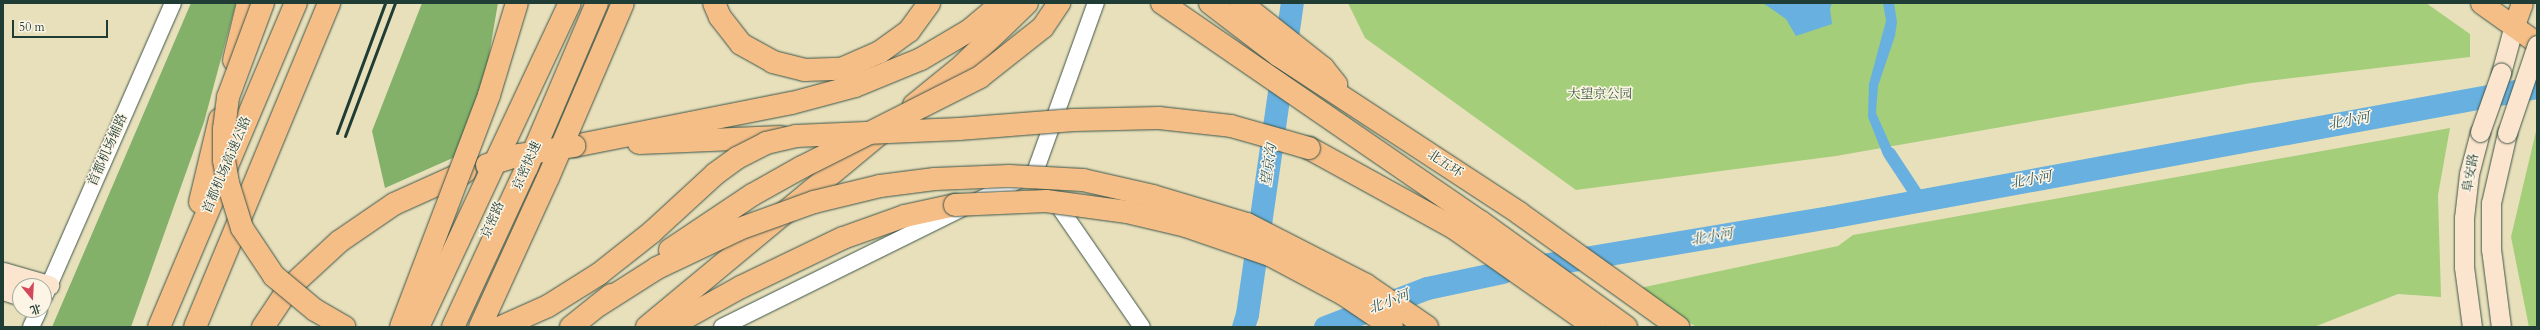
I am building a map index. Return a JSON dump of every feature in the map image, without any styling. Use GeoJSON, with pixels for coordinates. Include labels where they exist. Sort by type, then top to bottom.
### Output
{"type":"FeatureCollection","features":[{"type":"Feature","properties":{"kind":"highway"},"geometry":{"type":"LineString","coordinates":[[185,263],[248,3]]}},
{"type":"Feature","properties":{"kind":"highway"},"geometry":{"type":"LineString","coordinates":[[263,3],[228,97],[224,129],[224,160],[228,183],[242,228],[274,276],[315,310],[345,327]]}},
{"type":"Feature","properties":{"kind":"highway","name":"首都机场高速公路"},"geometry":{"type":"LineString","coordinates":[[159,327],[296,3]]}},
{"type":"Feature","properties":{"kind":"highway"},"geometry":{"type":"LineString","coordinates":[[195,327],[329,3]]}},
{"type":"Feature","properties":{"kind":"highway"},"geometry":{"type":"LineString","coordinates":[[401,327],[489,95],[517,3]]}},
{"type":"Feature","properties":{"kind":"highway"},"geometry":{"type":"LineString","coordinates":[[418,327],[570,3]]}},
{"type":"Feature","properties":{"kind":"highway","name":"京密快速"},"geometry":{"type":"LineString","coordinates":[[453,327],[527,167],[598,3]]}},
{"type":"Feature","properties":{"kind":"highway","name":"京密快速"},"geometry":{"type":"LineString","coordinates":[[480,327],[548,178],[623,3]]}},
{"type":"Feature","properties":{"kind":"highway"},"geometry":{"type":"LineString","coordinates":[[714,3],[720,17],[742,44],[772,62],[804,70],[841,69],[880,52],[909,31],[929,3]]}},
{"type":"Feature","properties":{"kind":"highway"},"geometry":{"type":"LineString","coordinates":[[263,327],[289,288],[340,241],[394,204],[465,172],[519,155],[574,146],[693,121],[792,103],[855,86],[921,59],[970,30],[1002,3]]}},
{"type":"Feature","properties":{"kind":"highway"},"geometry":{"type":"LineString","coordinates":[[647,327],[963,65],[1027,3]]}},
{"type":"Feature","properties":{"kind":"highway"},"geometry":{"type":"LineString","coordinates":[[571,327],[674,246],[752,195],[802,166],[980,77],[1043,27],[1059,3]]}},
{"type":"Feature","properties":{"kind":"highway"},"geometry":{"type":"LineString","coordinates":[[1210,3],[1280,46]]}},
{"type":"Feature","properties":{"kind":"highway"},"geometry":{"type":"LineString","coordinates":[[1241,3],[1280,46]]}},
{"type":"Feature","properties":{"kind":"highway","name":"北五环"},"geometry":{"type":"LineString","coordinates":[[1163,4],[1481,222],[1593,318],[1626,327]]}},
{"type":"Feature","properties":{"kind":"highway","name":"北五环"},"geometry":{"type":"LineString","coordinates":[[1280,46],[1322,76],[1349,101],[1519,213],[1678,327]]}},
{"type":"Feature","properties":{"kind":"highway"},"geometry":{"type":"LineString","coordinates":[[574,146],[959,129],[1074,120],[1159,118],[1231,126],[1309,148],[1454,228],[1593,318]]}},
{"type":"Feature","properties":{"kind":"highway"},"geometry":{"type":"LineString","coordinates":[[501,327],[548,306],[599,274],[652,232],[737,158],[766,143],[796,136]]}},
{"type":"Feature","properties":{"kind":"highway"},"geometry":{"type":"LineString","coordinates":[[599,305],[657,268],[733,232],[814,202],[880,186],[935,179],[1010,176],[1083,180],[1153,196],[1248,224],[1366,285],[1427,327]]}},
{"type":"Feature","properties":{"kind":"highway"},"geometry":{"type":"LineString","coordinates":[[669,327],[741,287],[843,238],[905,216],[955,205],[1046,201],[1127,212],[1186,226],[1270,255],[1344,294],[1392,327]]}},
{"type":"Feature","properties":{"kind":"main road","name":"京密路"},"geometry":{"type":"LineString","coordinates":[[444,327],[591,3]]}},
{"type":"Feature","properties":{"kind":"main road"},"geometry":{"type":"LineString","coordinates":[[483,327],[623,3]]}},
{"type":"Feature","properties":{"kind":"main road"},"geometry":{"type":"LineString","coordinates":[[2481,3],[2514,25],[2537,44]]}},
{"type":"Feature","properties":{"kind":"main road"},"geometry":{"type":"LineString","coordinates":[[2514,25],[2522,3]]}},
{"type":"Feature","properties":{"kind":"main road","name":"阜安路"},"geometry":{"type":"LineString","coordinates":[[2472,327],[2464,267],[2464,218],[2469,174],[2480,132],[2501,73],[2514,25]]}},
{"type":"Feature","properties":{"kind":"main road","name":"阜安路"},"geometry":{"type":"LineString","coordinates":[[2501,327],[2491,249],[2491,203],[2507,133],[2537,44]]}},
{"type":"Feature","properties":{"kind":"main road"},"geometry":{"type":"LineString","coordinates":[[3,272],[17,278]]}},
{"type":"Feature","properties":{"kind":"street","name":"首都机场辅路"},"geometry":{"type":"LineString","coordinates":[[52,278],[173,3]]}},
{"type":"Feature","properties":{"kind":"street"},"geometry":{"type":"LineString","coordinates":[[722,327],[1035,172],[1096,3]]}},
{"type":"Feature","properties":{"kind":"street"},"geometry":{"type":"LineString","coordinates":[[1035,172],[1142,327]]}},
{"type":"Feature","properties":{"kind":"green space"},"geometry":{"type":"Polygon","coordinates":[[[191,3],[236,3],[204,122],[131,327],[52,327],[191,3]]]}},
{"type":"Feature","properties":{"kind":"green space"},"geometry":{"type":"Polygon","coordinates":[[[422,3],[498,3],[473,149],[385,188],[372,131],[422,3]]]}},
{"type":"Feature","properties":{"kind":"green space","name":"大望京公园"},"geometry":{"type":"Polygon","coordinates":[[[1348,3],[2426,3],[2470,34],[2470,57],[2251,83],[1836,156],[1576,190],[1365,38],[1348,3]]]}},
{"type":"Feature","properties":{"kind":"green space"},"geometry":{"type":"Polygon","coordinates":[[[2537,127],[2537,327],[2529,327],[2511,237],[2537,127]]]}},
{"type":"Feature","properties":{"kind":"green space"},"geometry":{"type":"Polygon","coordinates":[[[2450,128],[2438,195],[2441,297],[2398,294],[2314,327],[1696,327],[1640,288],[1838,246],[1853,235],[2450,128]]]}},
{"type":"Feature","properties":{"kind":"water"},"geometry":{"type":"Polygon","coordinates":[[[1763,3],[1832,3],[1830,9],[1832,24],[1796,36],[1786,19],[1763,3]]]}},
{"type":"Feature","properties":{"kind":"water"},"geometry":{"type":"Polygon","coordinates":[[[1883,3],[1894,3],[1897,22],[1895,36],[1878,86],[1876,113],[1893,151],[1883,155],[1868,117],[1869,84],[1886,21],[1883,3]]]}},
{"type":"Feature","properties":{"kind":"waterway","name":"望京沟"},"geometry":{"type":"LineString","coordinates":[[1243,327],[1247,314],[1292,3]]}},
{"type":"Feature","properties":{"kind":"waterway","name":"北小河"},"geometry":{"type":"LineString","coordinates":[[1525,268],[1830,217],[2537,87]]}},
{"type":"Feature","properties":{"kind":"waterway"},"geometry":{"type":"LineString","coordinates":[[1889,153],[1920,200]]}},
{"type":"Feature","properties":{"kind":"waterway","name":"北小河"},"geometry":{"type":"LineString","coordinates":[[1325,327],[1427,288],[1502,272]]}},
{"type":"Feature","properties":{"kind":"railway"},"geometry":{"type":"LineString","coordinates":[[337,133],[385,3]]}},
{"type":"Feature","properties":{"kind":"railway"},"geometry":{"type":"LineString","coordinates":[[345,136],[395,3]]}}]}
